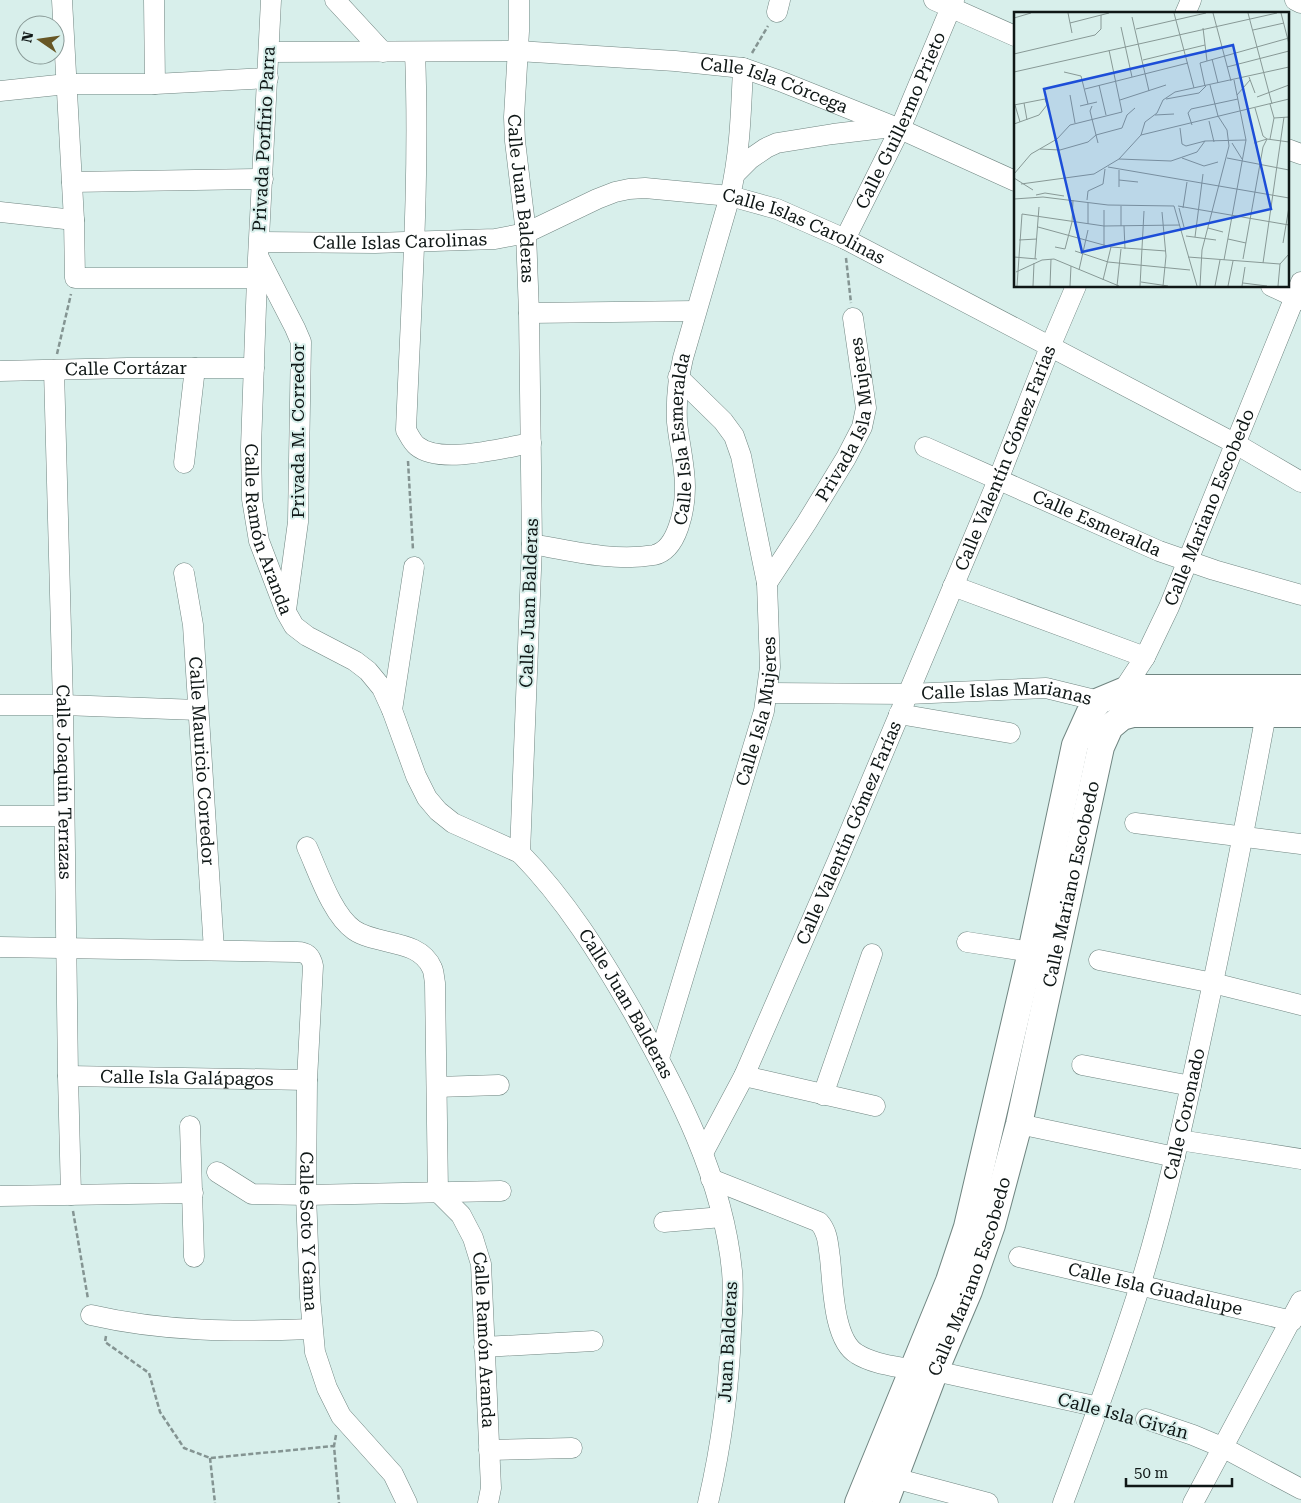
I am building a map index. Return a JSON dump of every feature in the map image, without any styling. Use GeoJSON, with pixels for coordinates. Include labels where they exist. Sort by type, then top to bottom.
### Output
{"type":"FeatureCollection","features":[{"type":"Feature","properties":{"kind":"main road","name":"Calle Islas Marianas"},"geometry":{"type":"LineString","coordinates":[[1111,696],[1140,688],[1301,688]]}},
{"type":"Feature","properties":{"kind":"main road","name":"Calle Mariano Escobedo"},"geometry":{"type":"LineString","coordinates":[[885,1503],[894,1478],[949,1281],[967,1227],[1031,952],[1075,745],[1089,714],[1111,696]]}},
{"type":"Feature","properties":{"kind":"main road","name":"Calle Islas Marianas"},"geometry":{"type":"LineString","coordinates":[[1110,727],[1122,717],[1134,714],[1301,714]]}},
{"type":"Feature","properties":{"kind":"main road","name":"Calle Mariano Escobedo"},"geometry":{"type":"LineString","coordinates":[[858,1503],[984,1252],[1019,1124],[1099,756],[1104,736],[1110,727]]}},
{"type":"Feature","properties":{"kind":"street"},"geometry":{"type":"LineString","coordinates":[[62,0],[74,220],[75,278],[257,278]]}},
{"type":"Feature","properties":{"kind":"street"},"geometry":{"type":"LineString","coordinates":[[154,0],[155,84]]}},
{"type":"Feature","properties":{"kind":"street","name":"Privada Porfirio Parra"},"geometry":{"type":"LineString","coordinates":[[257,278],[271,0]]}},
{"type":"Feature","properties":{"kind":"street"},"geometry":{"type":"LineString","coordinates":[[335,0],[383,52]]}},
{"type":"Feature","properties":{"kind":"street","name":"Calle Juan Balderas"},"geometry":{"type":"LineString","coordinates":[[519,0],[514,125],[526,233],[532,544],[520,853],[542,875],[578,923],[605,964],[659,1058],[703,1153]]}},
{"type":"Feature","properties":{"kind":"street"},"geometry":{"type":"LineString","coordinates":[[1186,12],[1191,0]]}},
{"type":"Feature","properties":{"kind":"street"},"geometry":{"type":"LineString","coordinates":[[1295,0],[1301,3]]}},
{"type":"Feature","properties":{"kind":"street"},"geometry":{"type":"LineString","coordinates":[[946,2],[1014,36]]}},
{"type":"Feature","properties":{"kind":"street","name":"Calle Guillermo Prieto"},"geometry":{"type":"LineString","coordinates":[[845,239],[897,128],[946,2]]}},
{"type":"Feature","properties":{"kind":"street","name":"Calle Isla Córcega"},"geometry":{"type":"LineString","coordinates":[[269,52],[518,51],[675,61],[743,68],[897,128],[1014,181]]}},
{"type":"Feature","properties":{"kind":"street"},"geometry":{"type":"LineString","coordinates":[[415,52],[417,126],[406,430],[416,446],[432,454],[454,456],[531,443]]}},
{"type":"Feature","properties":{"kind":"street","name":"Calle Isla Esmeralda"},"geometry":{"type":"LineString","coordinates":[[532,544],[610,557],[656,555],[671,543],[679,529],[685,487],[677,422],[676,395],[678,377],[736,173],[741,132],[743,68]]}},
{"type":"Feature","properties":{"kind":"street"},"geometry":{"type":"LineString","coordinates":[[0,91],[67,84],[155,84],[268,78]]}},
{"type":"Feature","properties":{"kind":"street"},"geometry":{"type":"LineString","coordinates":[[736,173],[750,159],[766,148],[791,140],[897,128]]}},
{"type":"Feature","properties":{"kind":"street"},"geometry":{"type":"LineString","coordinates":[[741,132],[766,148]]}},
{"type":"Feature","properties":{"kind":"street"},"geometry":{"type":"LineString","coordinates":[[1288,149],[1301,154]]}},
{"type":"Feature","properties":{"kind":"street"},"geometry":{"type":"LineString","coordinates":[[72,182],[263,179]]}},
{"type":"Feature","properties":{"kind":"street","name":"Calle Islas Carolinas"},"geometry":{"type":"LineString","coordinates":[[259,250],[495,239],[526,233],[606,195],[629,189],[645,188],[730,196],[777,210],[845,239],[1236,444],[1301,482]]}},
{"type":"Feature","properties":{"kind":"street"},"geometry":{"type":"LineString","coordinates":[[0,212],[74,220]]}},
{"type":"Feature","properties":{"kind":"street","name":"Privada M. Corredor"},"geometry":{"type":"LineString","coordinates":[[259,250],[301,342],[298,522],[286,612]]}},
{"type":"Feature","properties":{"kind":"street","name":"Calle Ramón Aranda"},"geometry":{"type":"LineString","coordinates":[[257,278],[252,499],[259,541],[286,612],[294,626],[308,636],[355,661],[368,671],[382,688],[416,776],[427,798],[438,811],[453,823],[520,853]]}},
{"type":"Feature","properties":{"kind":"street","name":"Calle Valentín Gómez Farías"},"geometry":{"type":"LineString","coordinates":[[703,1153],[744,1076],[838,860],[998,480],[1075,288]]}},
{"type":"Feature","properties":{"kind":"street"},"geometry":{"type":"LineString","coordinates":[[1279,288],[1299,293]]}},
{"type":"Feature","properties":{"kind":"street","name":"Calle Mariano Escobedo"},"geometry":{"type":"LineString","coordinates":[[1110,727],[1114,708],[1111,696],[1145,657],[1169,607],[1299,293]]}},
{"type":"Feature","properties":{"kind":"street"},"geometry":{"type":"LineString","coordinates":[[529,313],[696,311]]}},
{"type":"Feature","properties":{"kind":"street","name":"Privada Isla Mujeres"},"geometry":{"type":"LineString","coordinates":[[767,582],[807,522],[862,428],[866,408],[853,318]]}},
{"type":"Feature","properties":{"kind":"street"},"geometry":{"type":"LineString","coordinates":[[184,463],[196,368]]}},
{"type":"Feature","properties":{"kind":"street","name":"Calle Cortázar"},"geometry":{"type":"LineString","coordinates":[[0,371],[254,368]]}},
{"type":"Feature","properties":{"kind":"street","name":"Calle Joaquín Terrazas"},"geometry":{"type":"LineString","coordinates":[[54,370],[63,705],[71,1195]]}},
{"type":"Feature","properties":{"kind":"street","name":"Calle Isla Mujeres"},"geometry":{"type":"LineString","coordinates":[[659,1058],[764,711],[770,667],[767,582],[741,456],[734,436],[723,421],[678,377]]}},
{"type":"Feature","properties":{"kind":"street","name":"Calle Esmeralda"},"geometry":{"type":"LineString","coordinates":[[925,447],[1159,551],[1188,562],[1301,595]]}},
{"type":"Feature","properties":{"kind":"street"},"geometry":{"type":"LineString","coordinates":[[392,710],[414,567]]}},
{"type":"Feature","properties":{"kind":"street","name":"Calle Mauricio Corredor"},"geometry":{"type":"LineString","coordinates":[[184,573],[193,626],[214,950]]}},
{"type":"Feature","properties":{"kind":"street"},"geometry":{"type":"LineString","coordinates":[[953,586],[1145,657]]}},
{"type":"Feature","properties":{"kind":"street","name":"Calle Islas Marianas"},"geometry":{"type":"LineString","coordinates":[[768,692],[908,694],[1046,688],[1111,696]]}},
{"type":"Feature","properties":{"kind":"street"},"geometry":{"type":"LineString","coordinates":[[0,705],[63,705],[198,710]]}},
{"type":"Feature","properties":{"kind":"street"},"geometry":{"type":"LineString","coordinates":[[899,714],[1010,733]]}},
{"type":"Feature","properties":{"kind":"street","name":"Calle Coronado"},"geometry":{"type":"LineString","coordinates":[[1063,1503],[1099,1407],[1140,1286],[1177,1148],[1213,983],[1266,714]]}},
{"type":"Feature","properties":{"kind":"street"},"geometry":{"type":"LineString","coordinates":[[0,816],[64,816]]}},
{"type":"Feature","properties":{"kind":"street"},"geometry":{"type":"LineString","coordinates":[[1135,823],[1301,844]]}},
{"type":"Feature","properties":{"kind":"street"},"geometry":{"type":"LineString","coordinates":[[307,847],[342,919],[354,930],[369,938],[408,947],[418,952],[427,960],[432,968],[435,983],[438,1192]]}},
{"type":"Feature","properties":{"kind":"street"},"geometry":{"type":"LineString","coordinates":[[967,942],[1031,952]]}},
{"type":"Feature","properties":{"kind":"street"},"geometry":{"type":"LineString","coordinates":[[0,947],[214,950]]}},
{"type":"Feature","properties":{"kind":"street","name":"Calle Soto Y Gama"},"geometry":{"type":"LineString","coordinates":[[214,950],[302,952],[309,955],[313,966],[307,1080],[306,1196],[312,1329],[316,1352],[327,1388],[341,1416],[393,1474],[407,1503]]}},
{"type":"Feature","properties":{"kind":"street"},"geometry":{"type":"LineString","coordinates":[[823,1094],[872,954]]}},
{"type":"Feature","properties":{"kind":"street"},"geometry":{"type":"LineString","coordinates":[[1099,960],[1213,983],[1301,1005]]}},
{"type":"Feature","properties":{"kind":"street"},"geometry":{"type":"LineString","coordinates":[[1082,1065],[1191,1086]]}},
{"type":"Feature","properties":{"kind":"street","name":"Calle Isla Galápagos"},"geometry":{"type":"LineString","coordinates":[[68,1076],[307,1080]]}},
{"type":"Feature","properties":{"kind":"street"},"geometry":{"type":"LineString","coordinates":[[744,1076],[874,1106]]}},
{"type":"Feature","properties":{"kind":"street"},"geometry":{"type":"LineString","coordinates":[[437,1086],[499,1085]]}},
{"type":"Feature","properties":{"kind":"street"},"geometry":{"type":"LineString","coordinates":[[1019,1124],[1177,1148],[1301,1159]]}},
{"type":"Feature","properties":{"kind":"street"},"geometry":{"type":"LineString","coordinates":[[190,1126],[194,1257]]}},
{"type":"Feature","properties":{"kind":"street","name":"Juan Balderas"},"geometry":{"type":"LineString","coordinates":[[703,1153],[722,1217],[732,1270],[733,1297],[730,1362],[726,1396],[708,1503]]}},
{"type":"Feature","properties":{"kind":"street"},"geometry":{"type":"LineString","coordinates":[[217,1172],[252,1194],[306,1196],[501,1191]]}},
{"type":"Feature","properties":{"kind":"street","name":"Calle Isla Giván"},"geometry":{"type":"LineString","coordinates":[[712,1179],[812,1218],[824,1227],[827,1235],[835,1308],[843,1338],[848,1347],[857,1354],[869,1360],[1099,1407]]}},
{"type":"Feature","properties":{"kind":"street","name":"Calle Ramón Aranda"},"geometry":{"type":"LineString","coordinates":[[438,1192],[461,1215],[473,1238],[480,1264],[491,1488],[488,1503]]}},
{"type":"Feature","properties":{"kind":"street"},"geometry":{"type":"LineString","coordinates":[[0,1196],[193,1193]]}},
{"type":"Feature","properties":{"kind":"street"},"geometry":{"type":"LineString","coordinates":[[664,1222],[722,1217]]}},
{"type":"Feature","properties":{"kind":"street","name":"Calle Isla Guadalupe"},"geometry":{"type":"LineString","coordinates":[[1019,1257],[1292,1321]]}},
{"type":"Feature","properties":{"kind":"street"},"geometry":{"type":"LineString","coordinates":[[1193,1503],[1301,1301]]}},
{"type":"Feature","properties":{"kind":"street"},"geometry":{"type":"LineString","coordinates":[[99,1317],[213,1332],[312,1329]]}},
{"type":"Feature","properties":{"kind":"street"},"geometry":{"type":"LineString","coordinates":[[484,1347],[593,1342]]}},
{"type":"Feature","properties":{"kind":"street","name":"Calle Isla Giván"},"geometry":{"type":"LineString","coordinates":[[1146,1419],[1224,1448],[1301,1489]]}},
{"type":"Feature","properties":{"kind":"street"},"geometry":{"type":"LineString","coordinates":[[489,1450],[572,1448]]}},
{"type":"Feature","properties":{"kind":"street"},"geometry":{"type":"LineString","coordinates":[[894,1478],[988,1503]]}},
{"type":"Feature","properties":{"kind":"path"},"geometry":{"type":"LineString","coordinates":[[743,68],[778,6]]}},
{"type":"Feature","properties":{"kind":"path","name":"Privada Isla Mujeres"},"geometry":{"type":"LineString","coordinates":[[845,239],[853,318]]}},
{"type":"Feature","properties":{"kind":"path"},"geometry":{"type":"LineString","coordinates":[[54,370],[75,278]]}},
{"type":"Feature","properties":{"kind":"path"},"geometry":{"type":"LineString","coordinates":[[408,459],[414,567]]}},
{"type":"Feature","properties":{"kind":"path"},"geometry":{"type":"LineString","coordinates":[[71,1195],[78,1247],[105,1342],[149,1373],[160,1412],[184,1448],[210,1458],[334,1446]]}},
{"type":"Feature","properties":{"kind":"path","name":"Calle Isla Giván"},"geometry":{"type":"LineString","coordinates":[[1099,1407],[1146,1419]]}},
{"type":"Feature","properties":{"kind":"path"},"geometry":{"type":"LineString","coordinates":[[339,1503],[334,1446],[341,1416]]}},
{"type":"Feature","properties":{"kind":"path"},"geometry":{"type":"LineString","coordinates":[[210,1458],[215,1503]]}}]}
